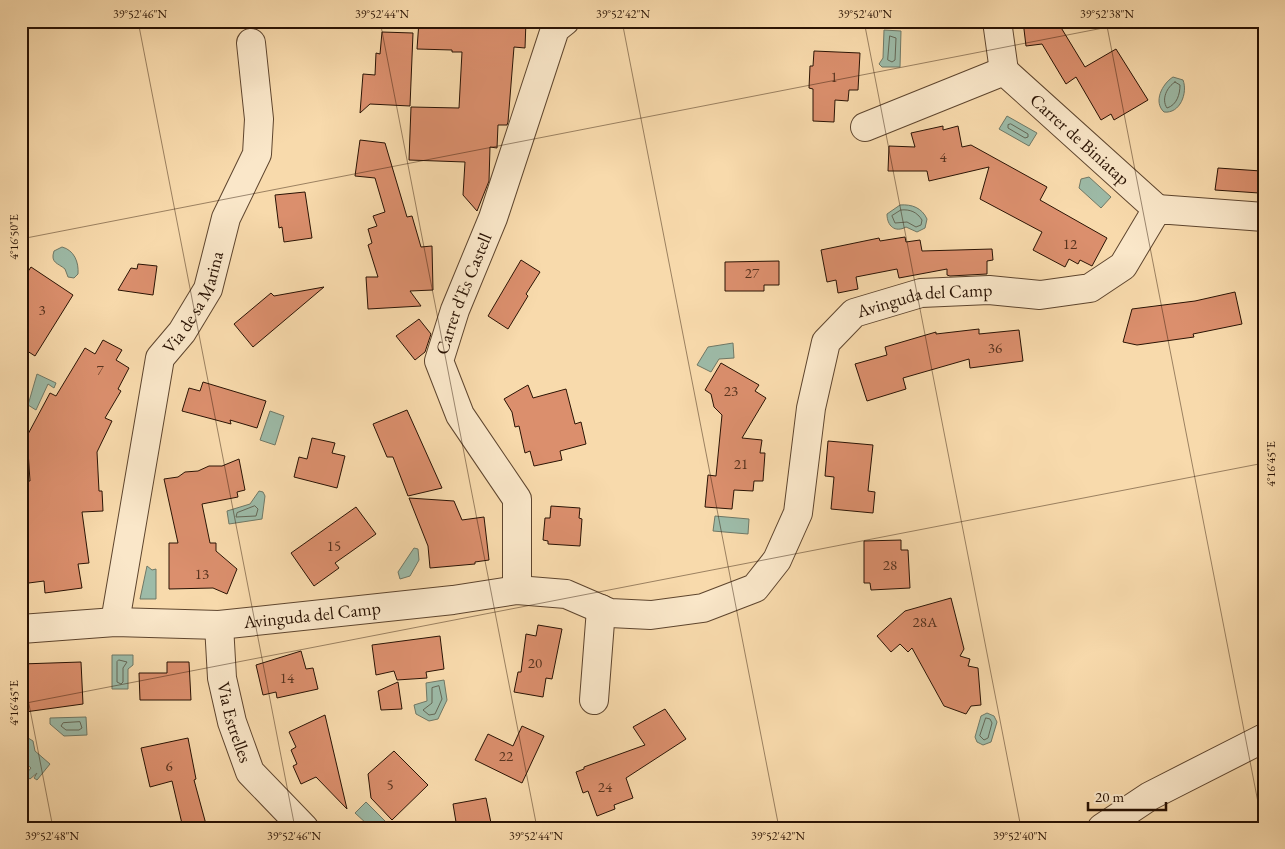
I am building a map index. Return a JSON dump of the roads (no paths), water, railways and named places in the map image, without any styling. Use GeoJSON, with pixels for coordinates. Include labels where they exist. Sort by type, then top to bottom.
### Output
{"type":"FeatureCollection","features":[{"type":"Feature","properties":{"kind":"street","name":"Carrer d'Es Castell"},"geometry":{"type":"LineString","coordinates":[[517,590],[517,499],[460,416],[439,361],[455,310],[493,218],[555,28],[565,21]]}},
{"type":"Feature","properties":{"kind":"street"},"geometry":{"type":"LineString","coordinates":[[866,127],[1004,71],[997,21]]}},
{"type":"Feature","properties":{"kind":"street","name":"Via de sa Marina"},"geometry":{"type":"LineString","coordinates":[[115,622],[160,358],[182,332],[208,289],[226,218],[257,154],[259,119],[251,43]]}},
{"type":"Feature","properties":{"kind":"street","name":"Carrer de Biniatap"},"geometry":{"type":"LineString","coordinates":[[1004,71],[1157,208]]}},
{"type":"Feature","properties":{"kind":"street","name":"Avinguda del Camp"},"geometry":{"type":"LineString","coordinates":[[21,629],[115,622],[219,625],[453,600],[517,590],[566,594],[610,613],[651,615],[703,608],[755,588],[777,560],[798,513],[811,408],[826,342],[854,313],[921,293],[988,290],[1040,295],[1090,288],[1123,266],[1157,208]]}},
{"type":"Feature","properties":{"kind":"street"},"geometry":{"type":"LineString","coordinates":[[1157,208],[1264,217]]}},
{"type":"Feature","properties":{"kind":"street"},"geometry":{"type":"LineString","coordinates":[[594,700],[601,609]]}},
{"type":"Feature","properties":{"kind":"street","name":"Via Estrelles"},"geometry":{"type":"LineString","coordinates":[[219,625],[222,678],[232,722],[250,772],[304,828]]}},
{"type":"Feature","properties":{"kind":"street"},"geometry":{"type":"LineString","coordinates":[[1102,828],[1150,796],[1264,738]]}},
{"type":"Feature","properties":{"kind":"water"},"geometry":{"type":"Polygon","coordinates":[[[884,30],[901,31],[900,67],[882,67],[879,64],[883,58],[884,30]]]}},
{"type":"Feature","properties":{"kind":"water"},"geometry":{"type":"Polygon","coordinates":[[[1173,77],[1183,80],[1183,96],[1181,102],[1174,110],[1164,112],[1159,103],[1160,93],[1165,84],[1173,77]]]}},
{"type":"Feature","properties":{"kind":"water"},"geometry":{"type":"Polygon","coordinates":[[[1007,116],[1037,133],[1029,146],[999,129],[1007,116]]]}},
{"type":"Feature","properties":{"kind":"water"},"geometry":{"type":"Polygon","coordinates":[[[1089,177],[1111,197],[1101,208],[1079,188],[1081,179],[1089,177]]]}},
{"type":"Feature","properties":{"kind":"water"},"geometry":{"type":"Polygon","coordinates":[[[900,205],[909,205],[919,209],[927,219],[925,228],[917,232],[906,227],[895,229],[892,227],[888,222],[887,214],[900,205]]]}},
{"type":"Feature","properties":{"kind":"water"},"geometry":{"type":"Polygon","coordinates":[[[62,247],[70,251],[77,261],[78,274],[74,278],[68,277],[65,269],[57,264],[53,258],[54,251],[62,247]]]}},
{"type":"Feature","properties":{"kind":"water"},"geometry":{"type":"Polygon","coordinates":[[[733,343],[734,358],[719,359],[711,372],[697,365],[708,347],[733,343]]]}},
{"type":"Feature","properties":{"kind":"water"},"geometry":{"type":"Polygon","coordinates":[[[37,374],[56,383],[54,388],[48,384],[36,410],[28,405],[37,374]]]}},
{"type":"Feature","properties":{"kind":"water"},"geometry":{"type":"Polygon","coordinates":[[[270,411],[284,416],[275,445],[260,440],[270,411]]]}},
{"type":"Feature","properties":{"kind":"water"},"geometry":{"type":"Polygon","coordinates":[[[259,491],[263,492],[265,496],[262,519],[229,524],[227,511],[250,504],[259,491]]]}},
{"type":"Feature","properties":{"kind":"water"},"geometry":{"type":"Polygon","coordinates":[[[715,516],[749,519],[748,534],[713,531],[715,516]]]}},
{"type":"Feature","properties":{"kind":"water"},"geometry":{"type":"Polygon","coordinates":[[[414,548],[418,549],[419,560],[410,576],[400,579],[398,572],[414,548]]]}},
{"type":"Feature","properties":{"kind":"water"},"geometry":{"type":"Polygon","coordinates":[[[147,566],[152,570],[156,569],[156,599],[140,599],[147,566]]]}},
{"type":"Feature","properties":{"kind":"water"},"geometry":{"type":"Polygon","coordinates":[[[112,655],[133,655],[133,665],[128,669],[128,689],[112,689],[112,655]]]}},
{"type":"Feature","properties":{"kind":"water"},"geometry":{"type":"Polygon","coordinates":[[[444,680],[447,700],[438,719],[429,721],[416,714],[414,705],[427,701],[426,683],[444,680]]]}},
{"type":"Feature","properties":{"kind":"water"},"geometry":{"type":"Polygon","coordinates":[[[987,713],[994,716],[997,722],[991,742],[983,745],[977,742],[975,737],[981,716],[987,713]]]}},
{"type":"Feature","properties":{"kind":"water"},"geometry":{"type":"Polygon","coordinates":[[[86,717],[87,735],[64,736],[50,724],[50,718],[86,717]]]}},
{"type":"Feature","properties":{"kind":"water"},"geometry":{"type":"Polygon","coordinates":[[[25,736],[33,741],[35,751],[50,764],[37,780],[34,778],[37,773],[30,779],[25,775],[31,768],[21,759],[21,737],[25,736]]]}},
{"type":"Feature","properties":{"kind":"water"},"geometry":{"type":"Polygon","coordinates":[[[366,802],[386,822],[381,827],[367,824],[355,813],[366,802]]]}}]}
